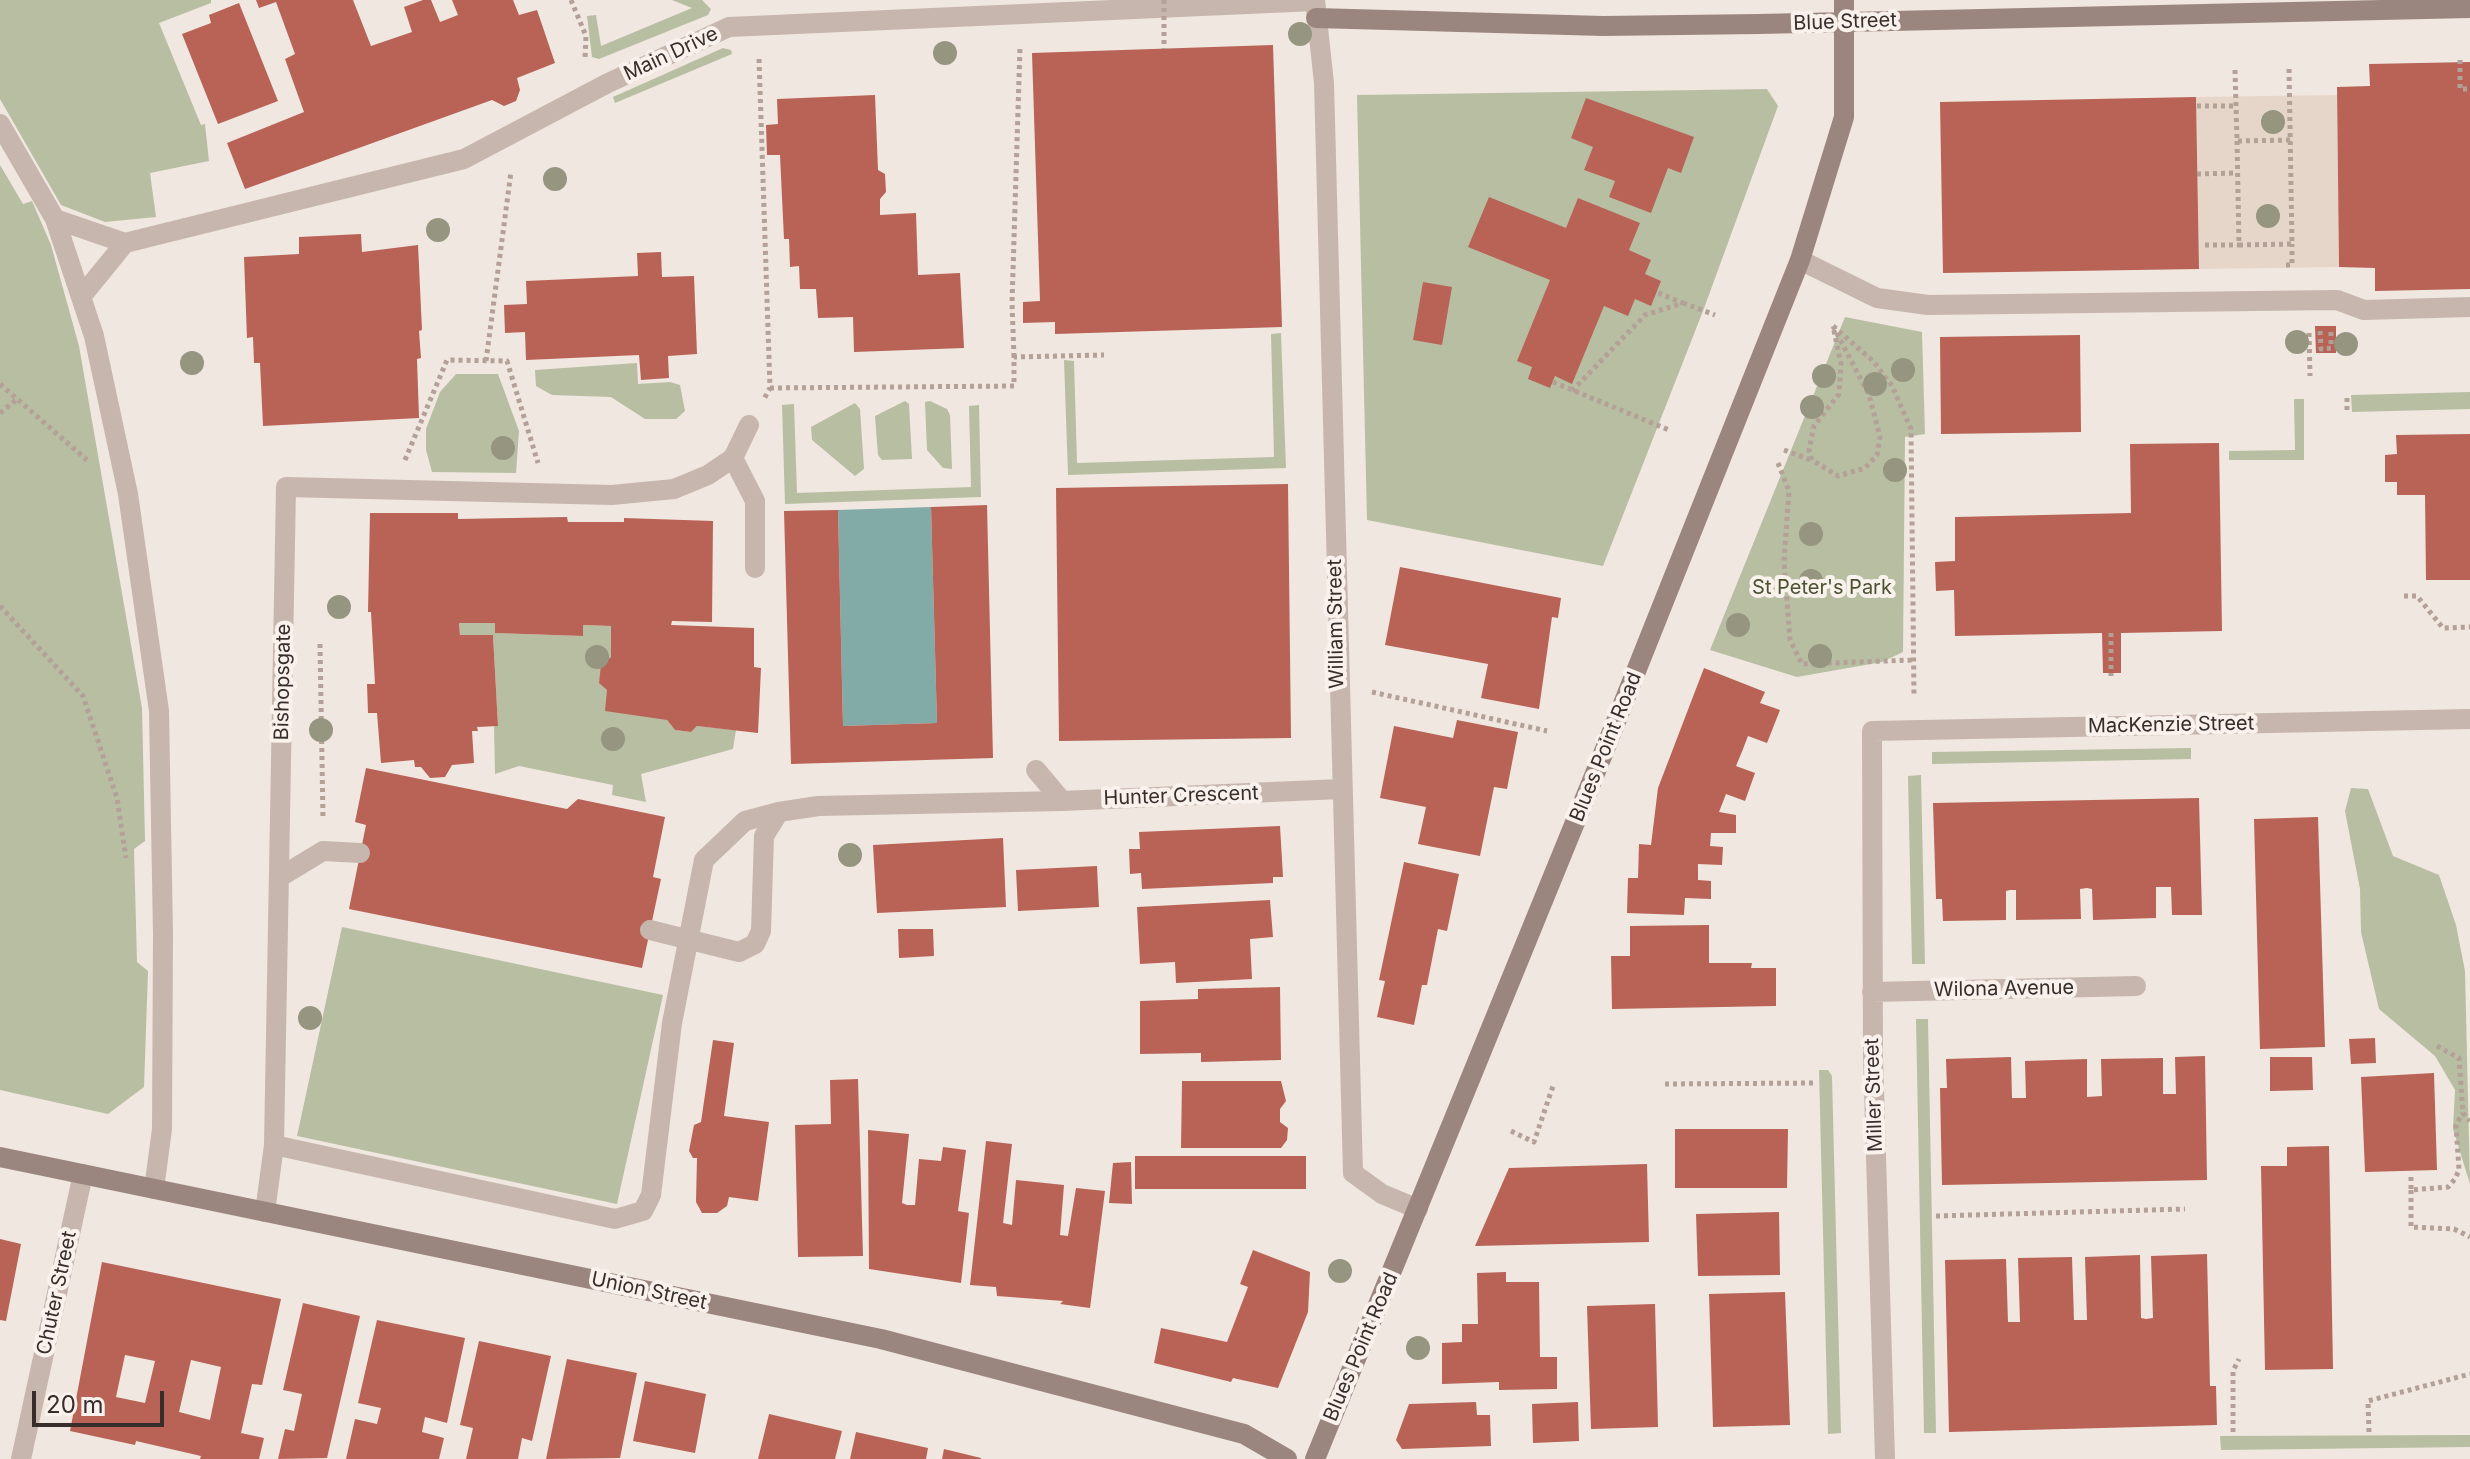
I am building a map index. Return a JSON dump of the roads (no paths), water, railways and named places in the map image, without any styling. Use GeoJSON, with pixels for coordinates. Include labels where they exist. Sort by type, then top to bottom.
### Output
{"type":"FeatureCollection","features":[{"type":"Feature","properties":{"kind":"street"},"geometry":{"type":"LineString","coordinates":[[1844,0],[1844,21]]}},
{"type":"Feature","properties":{"kind":"street","name":"Blue Street"},"geometry":{"type":"LineString","coordinates":[[1316,6],[1603,26],[2470,8]]}},
{"type":"Feature","properties":{"kind":"street","name":"Main Drive"},"geometry":{"type":"LineString","coordinates":[[125,243],[464,159],[585,95],[729,27],[1021,14],[1316,6]]}},
{"type":"Feature","properties":{"kind":"street","name":"William Street"},"geometry":{"type":"LineString","coordinates":[[1316,6],[1324,83],[1353,1173],[1382,1194],[1418,1209]]}},
{"type":"Feature","properties":{"kind":"street","name":"Blues Point Road"},"geometry":{"type":"LineString","coordinates":[[1315,1459],[1800,260],[1844,117],[1844,21]]}},
{"type":"Feature","properties":{"kind":"street"},"geometry":{"type":"LineString","coordinates":[[0,124],[55,219],[94,336],[128,494],[159,711],[162,1129],[154,1189]]}},
{"type":"Feature","properties":{"kind":"street"},"geometry":{"type":"LineString","coordinates":[[55,219],[125,243],[81,297]]}},
{"type":"Feature","properties":{"kind":"street"},"geometry":{"type":"LineString","coordinates":[[1800,260],[1877,298],[1928,305],[2337,300],[2371,309],[2470,307]]}},
{"type":"Feature","properties":{"kind":"street"},"geometry":{"type":"LineString","coordinates":[[749,425],[733,458],[755,501],[755,568]]}},
{"type":"Feature","properties":{"kind":"street","name":"Bishopsgate"},"geometry":{"type":"LineString","coordinates":[[265,1212],[274,1145],[286,487],[612,495],[674,489],[708,475],[733,458]]}},
{"type":"Feature","properties":{"kind":"street","name":"MacKenzie Street"},"geometry":{"type":"LineString","coordinates":[[1872,731],[2470,719]]}},
{"type":"Feature","properties":{"kind":"street","name":"Miller Street"},"geometry":{"type":"LineString","coordinates":[[1872,731],[1872,992],[1885,1459]]}},
{"type":"Feature","properties":{"kind":"street"},"geometry":{"type":"LineString","coordinates":[[1036,770],[1062,801]]}},
{"type":"Feature","properties":{"kind":"street","name":"Hunter Crescent"},"geometry":{"type":"LineString","coordinates":[[274,1145],[615,1219],[643,1211],[651,1195],[672,1023],[704,860],[745,821],[818,806],[1062,801],[1341,789]]}},
{"type":"Feature","properties":{"kind":"street"},"geometry":{"type":"LineString","coordinates":[[650,930],[739,952],[755,944],[761,931],[764,836],[779,812]]}},
{"type":"Feature","properties":{"kind":"street"},"geometry":{"type":"LineString","coordinates":[[280,877],[323,851],[360,853]]}},
{"type":"Feature","properties":{"kind":"street","name":"Wilona Avenue"},"geometry":{"type":"LineString","coordinates":[[1872,992],[2136,986]]}},
{"type":"Feature","properties":{"kind":"street","name":"Union Street"},"geometry":{"type":"LineString","coordinates":[[0,1157],[881,1339],[1244,1434],[1287,1459]]}},
{"type":"Feature","properties":{"kind":"street","name":"Chuter Street"},"geometry":{"type":"LineString","coordinates":[[21,1459],[83,1174]]}},
{"type":"Feature","properties":{"kind":"water"},"geometry":{"type":"Polygon","coordinates":[[[931,507],[937,723],[843,726],[838,510],[931,507]]]}},
{"type":"Feature","properties":{"kind":"park label","name":"St Peter's Park"},"geometry":{"type":"Point","coordinates":[1822,588]}}]}
